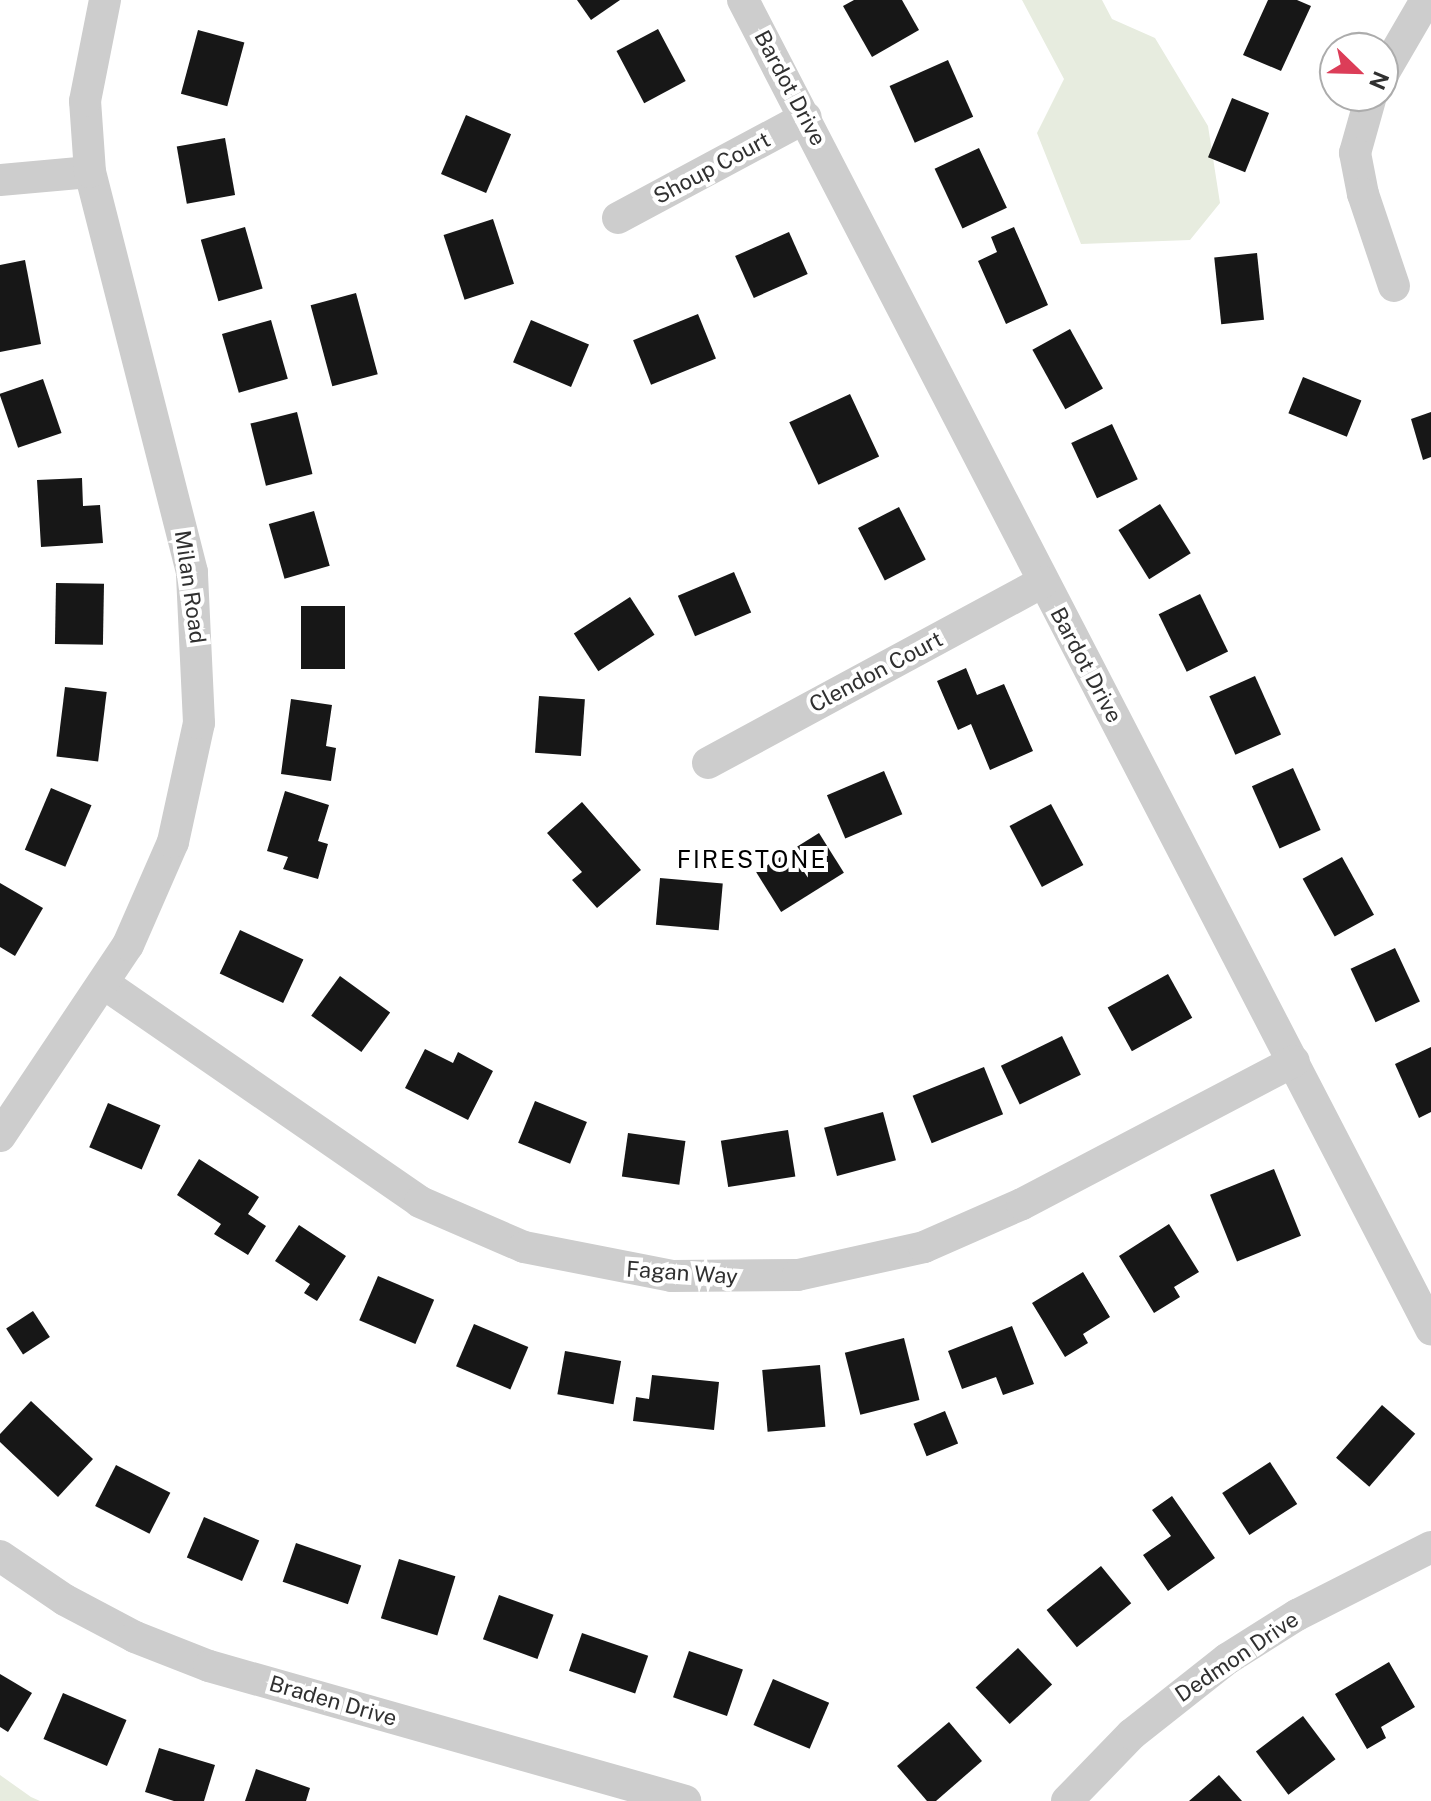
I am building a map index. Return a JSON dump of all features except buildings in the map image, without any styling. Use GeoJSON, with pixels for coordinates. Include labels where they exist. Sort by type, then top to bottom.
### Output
{"type":"FeatureCollection","features":[{"type":"Feature","properties":{"kind":"street","name":"Milan Road"},"geometry":{"type":"LineString","coordinates":[[0,1136],[128,945],[173,842],[192,769],[201,685],[198,610],[184,535],[90,172],[85,101],[105,0]]}},
{"type":"Feature","properties":{"kind":"street","name":"Bardot Drive"},"geometry":{"type":"LineString","coordinates":[[743,0],[1431,1329]]}},
{"type":"Feature","properties":{"kind":"street"},"geometry":{"type":"LineString","coordinates":[[1399,46],[1426,0]]}},
{"type":"Feature","properties":{"kind":"street"},"geometry":{"type":"LineString","coordinates":[[1367,112],[1355,153],[1394,286]]}},
{"type":"Feature","properties":{"kind":"street","name":"Shoup Court"},"geometry":{"type":"LineString","coordinates":[[618,218],[806,117]]}},
{"type":"Feature","properties":{"kind":"street"},"geometry":{"type":"LineString","coordinates":[[0,180],[90,172]]}},
{"type":"Feature","properties":{"kind":"street","name":"Clendon Court"},"geometry":{"type":"LineString","coordinates":[[708,763],[1043,582]]}},
{"type":"Feature","properties":{"kind":"street","name":"Fagan Way"},"geometry":{"type":"LineString","coordinates":[[103,983],[299,1123],[431,1207],[549,1254],[672,1276],[798,1275],[924,1247],[1022,1204],[1294,1061]]}},
{"type":"Feature","properties":{"kind":"street","name":"Dedmon Drive"},"geometry":{"type":"LineString","coordinates":[[1067,1801],[1142,1724],[1227,1659],[1297,1615],[1431,1547]]}},
{"type":"Feature","properties":{"kind":"street","name":"Braden Drive"},"geometry":{"type":"LineString","coordinates":[[0,1556],[65,1600],[135,1637],[209,1666],[685,1801]]}},
{"type":"Feature","properties":{"kind":"shaded area"},"geometry":{"type":"Polygon","coordinates":[[[1022,0],[1102,0],[1112,19],[1155,38],[1208,126],[1220,203],[1190,240],[1081,244],[1037,133],[1064,79],[1022,0]]]}},
{"type":"Feature","properties":{"kind":"shaded area"},"geometry":{"type":"Polygon","coordinates":[[[0,1775],[31,1797],[40,1801],[0,1801],[0,1775]]]}},
{"type":"Feature","properties":{"kind":"district","name":"FIRESTONE"},"geometry":{"type":"Point","coordinates":[752,860]}}]}
